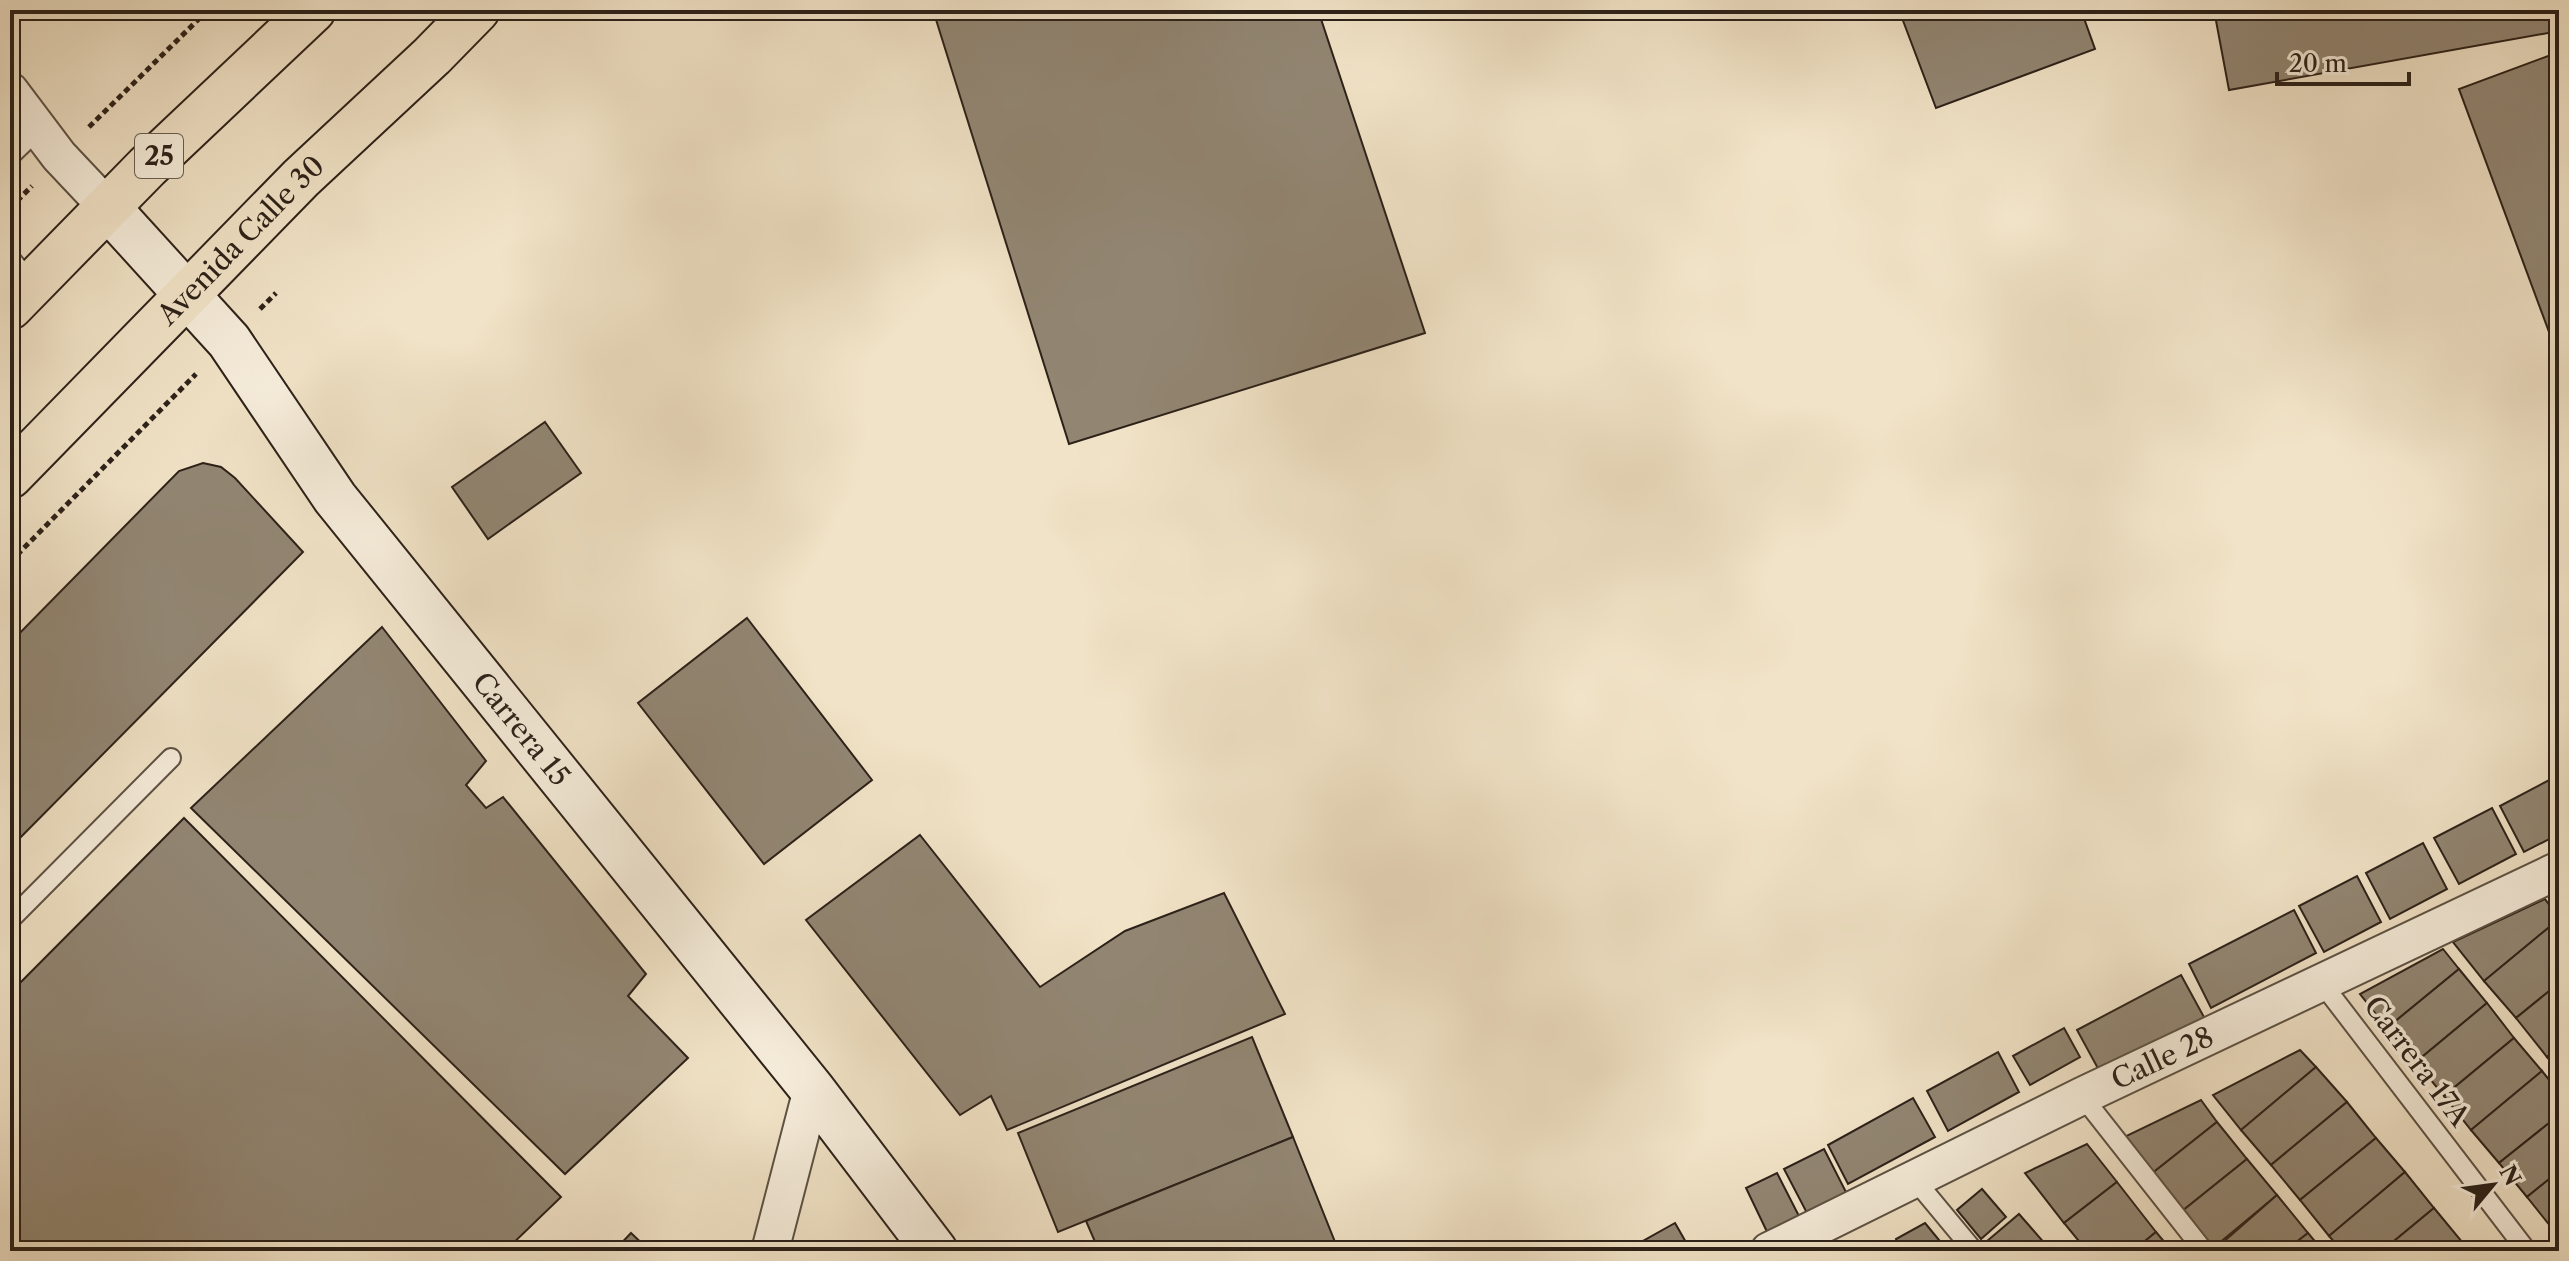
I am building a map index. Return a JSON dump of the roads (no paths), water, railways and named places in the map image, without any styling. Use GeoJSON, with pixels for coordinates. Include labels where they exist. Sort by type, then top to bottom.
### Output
{"type":"FeatureCollection","features":[{"type":"Feature","properties":{"kind":"highway","name":"25"},"geometry":{"type":"LineString","coordinates":[[17,283],[108,208],[313,10]]}},
{"type":"Feature","properties":{"kind":"highway","name":"Avenida Calle 30"},"geometry":{"type":"LineString","coordinates":[[10,476],[301,178],[477,10]]}},
{"type":"Feature","properties":{"kind":"street"},"geometry":{"type":"LineString","coordinates":[[10,91],[38,129],[108,208]]}},
{"type":"Feature","properties":{"kind":"street","name":"Carrera 15"},"geometry":{"type":"LineString","coordinates":[[108,208],[229,341],[335,498],[812,1089],[935,1251]]}},
{"type":"Feature","properties":{"kind":"street","name":"Calle 28"},"geometry":{"type":"LineString","coordinates":[[1769,1251],[2082,1096],[2559,870]]}},
{"type":"Feature","properties":{"kind":"street"},"geometry":{"type":"LineString","coordinates":[[770,1251],[812,1089]]}},
{"type":"Feature","properties":{"kind":"lane"},"geometry":{"type":"LineString","coordinates":[[10,156],[38,129]]}},
{"type":"Feature","properties":{"kind":"lane"},"geometry":{"type":"LineString","coordinates":[[10,920],[171,758]]}},
{"type":"Feature","properties":{"kind":"lane","name":"Carrera 17A"},"geometry":{"type":"LineString","coordinates":[[2321,982],[2527,1251]]}},
{"type":"Feature","properties":{"kind":"lane"},"geometry":{"type":"LineString","coordinates":[[2082,1096],[2204,1251]]}},
{"type":"Feature","properties":{"kind":"lane"},"geometry":{"type":"LineString","coordinates":[[1915,1180],[1974,1251]]}}]}
